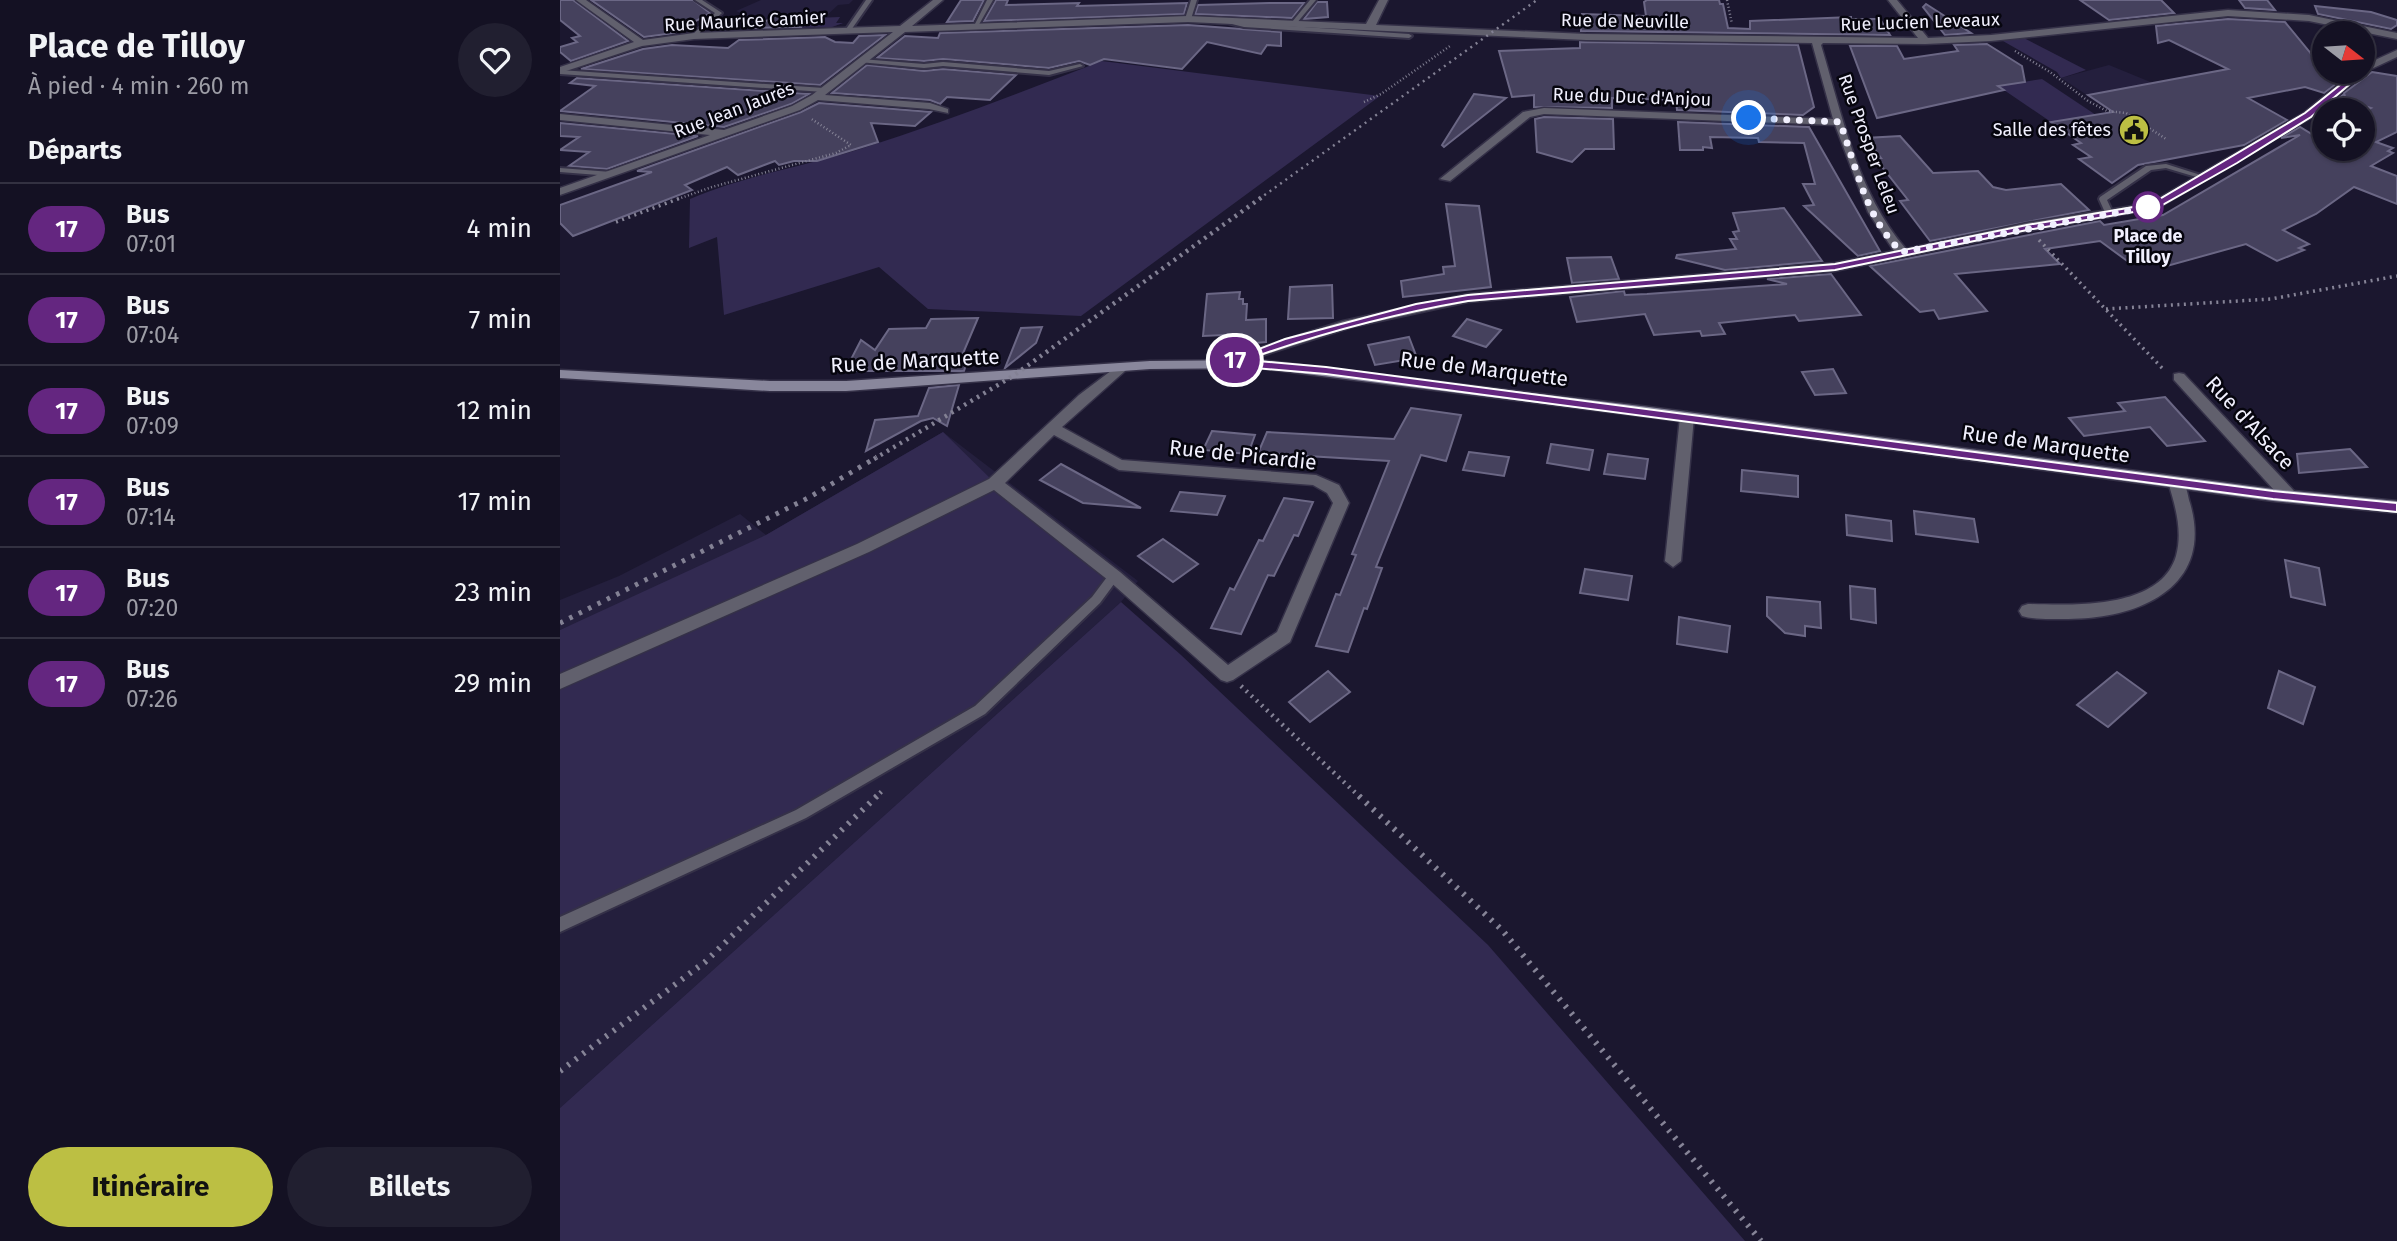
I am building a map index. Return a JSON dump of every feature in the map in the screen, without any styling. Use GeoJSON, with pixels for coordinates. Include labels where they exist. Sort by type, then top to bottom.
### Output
{"type":"FeatureCollection","features":[{"type":"Feature","properties":{"kind":"street","name":"Rue Maurice Camier"},"geometry":{"type":"LineString","coordinates":[[580,0],[641,43],[694,36],[1188,19],[1430,30]]}},
{"type":"Feature","properties":{"kind":"street","name":"Rue Jean Jaurès"},"geometry":{"type":"LineString","coordinates":[[560,192],[796,108],[820,93],[939,0]]}},
{"type":"Feature","properties":{"kind":"street"},"geometry":{"type":"LineString","coordinates":[[1370,27],[1379,5],[1384,0]]}},
{"type":"Feature","properties":{"kind":"street"},"geometry":{"type":"LineString","coordinates":[[1892,0],[1925,41]]}},
{"type":"Feature","properties":{"kind":"street","name":"Rue Lucien Leveaux"},"geometry":{"type":"LineString","coordinates":[[1819,42],[1991,38],[2228,13],[2309,18],[2397,36]]}},
{"type":"Feature","properties":{"kind":"street","name":"Rue de Neuville"},"geometry":{"type":"LineString","coordinates":[[1430,30],[1819,42]]}},
{"type":"Feature","properties":{"kind":"street","name":"Rue Prosper Leleu"},"geometry":{"type":"LineString","coordinates":[[1819,42],[1816,44],[1840,122],[1872,213],[1893,244],[1902,252]]}},
{"type":"Feature","properties":{"kind":"street"},"geometry":{"type":"LineString","coordinates":[[560,71],[641,43]]}},
{"type":"Feature","properties":{"kind":"street"},"geometry":{"type":"LineString","coordinates":[[2375,63],[2397,53]]}},
{"type":"Feature","properties":{"kind":"street"},"geometry":{"type":"LineString","coordinates":[[2375,63],[2397,70]]}},
{"type":"Feature","properties":{"kind":"street"},"geometry":{"type":"LineString","coordinates":[[1230,362],[1289,341],[1416,307],[1468,298],[1835,267],[2027,228],[2154,206],[2308,115],[2345,84]]}},
{"type":"Feature","properties":{"kind":"street"},"geometry":{"type":"LineString","coordinates":[[820,93],[930,106],[944,111]]}},
{"type":"Feature","properties":{"kind":"street","name":"Rue du Duc d'Anjou"},"geometry":{"type":"LineString","coordinates":[[1446,178],[1527,114],[1544,111],[1840,122]]}},
{"type":"Feature","properties":{"kind":"street"},"geometry":{"type":"LineString","coordinates":[[560,117],[725,133]]}},
{"type":"Feature","properties":{"kind":"street","name":"Rue de Marquette"},"geometry":{"type":"LineString","coordinates":[[560,374],[825,387],[1230,362],[1326,370],[2290,497],[2397,507]]}},
{"type":"Feature","properties":{"kind":"street"},"geometry":{"type":"LineString","coordinates":[[560,682],[863,548],[995,483],[1120,368]]}},
{"type":"Feature","properties":{"kind":"street","name":"Rue d'Alsace"},"geometry":{"type":"LineString","coordinates":[[2179,377],[2290,497]]}},
{"type":"Feature","properties":{"kind":"street"},"geometry":{"type":"LineString","coordinates":[[1673,561],[1687,417]]}},
{"type":"Feature","properties":{"kind":"street","name":"Rue de Picardie"},"geometry":{"type":"LineString","coordinates":[[1052,428],[1119,465],[1316,480],[1333,489],[1341,503],[1284,637],[1227,675]]}},
{"type":"Feature","properties":{"kind":"street"},"geometry":{"type":"LineString","coordinates":[[2028,611],[2090,612],[2132,602],[2161,589],[2184,561],[2189,535],[2176,482]]}},
{"type":"Feature","properties":{"kind":"street"},"geometry":{"type":"LineString","coordinates":[[995,483],[1114,576],[1227,675]]}},
{"type":"Feature","properties":{"kind":"lane"},"geometry":{"type":"LineString","coordinates":[[694,36],[719,13],[698,0]]}},
{"type":"Feature","properties":{"kind":"lane"},"geometry":{"type":"LineString","coordinates":[[847,32],[869,0]]}},
{"type":"Feature","properties":{"kind":"lane"},"geometry":{"type":"LineString","coordinates":[[975,27],[990,0]]}},
{"type":"Feature","properties":{"kind":"lane"},"geometry":{"type":"LineString","coordinates":[[1188,19],[1194,0]]}},
{"type":"Feature","properties":{"kind":"lane"},"geometry":{"type":"LineString","coordinates":[[1294,23],[1313,0]]}},
{"type":"Feature","properties":{"kind":"lane"},"geometry":{"type":"LineString","coordinates":[[1222,20],[1244,25],[1409,36]]}},
{"type":"Feature","properties":{"kind":"lane"},"geometry":{"type":"LineString","coordinates":[[861,61],[924,66],[943,64],[1049,73],[1080,66]]}},
{"type":"Feature","properties":{"kind":"lane"},"geometry":{"type":"LineString","coordinates":[[560,71],[820,93]]}},
{"type":"Feature","properties":{"kind":"lane"},"geometry":{"type":"LineString","coordinates":[[2110,215],[2103,199],[2149,167],[2165,166],[2203,177]]}},
{"type":"Feature","properties":{"kind":"lane"},"geometry":{"type":"LineString","coordinates":[[560,170],[611,174]]}},
{"type":"Feature","properties":{"kind":"lane"},"geometry":{"type":"LineString","coordinates":[[560,925],[801,814],[980,710],[1096,600],[1114,576]]}},
{"type":"Feature","properties":{"kind":"path"},"geometry":{"type":"LineString","coordinates":[[1727,0],[1734,39]]}},
{"type":"Feature","properties":{"kind":"path"},"geometry":{"type":"LineString","coordinates":[[1364,102],[1381,94],[1455,43],[1463,36],[1464,31]]}},
{"type":"Feature","properties":{"kind":"path"},"geometry":{"type":"LineString","coordinates":[[1991,38],[2050,72],[2053,77],[2106,111],[2126,113],[2166,139]]}},
{"type":"Feature","properties":{"kind":"path"},"geometry":{"type":"LineString","coordinates":[[2071,98],[2082,96]]}},
{"type":"Feature","properties":{"kind":"path"},"geometry":{"type":"LineString","coordinates":[[616,222],[712,187],[836,153],[850,145],[796,108]]}},
{"type":"Feature","properties":{"kind":"path"},"geometry":{"type":"LineString","coordinates":[[2027,228],[2162,369],[2179,377]]}},
{"type":"Feature","properties":{"kind":"path"},"geometry":{"type":"LineString","coordinates":[[2106,309],[2271,299],[2397,276]]}},
{"type":"Feature","properties":{"kind":"path"},"geometry":{"type":"LineString","coordinates":[[1227,675],[1502,930],[1761,1241]]}},
{"type":"Feature","properties":{"kind":"path"},"geometry":{"type":"LineString","coordinates":[[560,1072],[705,962],[885,788]]}},
{"type":"Feature","properties":{"kind":"shaded area"},"geometry":{"type":"Polygon","coordinates":[[[761,0],[853,0],[849,4],[838,5],[825,17],[840,17],[836,23],[843,23],[832,27],[783,29],[736,11],[761,0]]]}},
{"type":"Feature","properties":{"kind":"shaded area"},"geometry":{"type":"Polygon","coordinates":[[[827,14],[825,18],[840,17],[836,23],[843,23],[832,27],[782,28],[827,14]]]}},
{"type":"Feature","properties":{"kind":"shaded area"},"geometry":{"type":"Polygon","coordinates":[[[2022,37],[2086,70],[2061,78],[2057,72],[2003,41],[2022,37]]]}},
{"type":"Feature","properties":{"kind":"shaded area"},"geometry":{"type":"Polygon","coordinates":[[[1102,61],[1380,96],[1081,316],[928,309],[879,267],[724,315],[717,237],[689,248],[690,199],[753,177],[891,139],[1102,61]]]}},
{"type":"Feature","properties":{"kind":"shaded area"},"geometry":{"type":"Polygon","coordinates":[[[2109,65],[2148,81],[2227,128],[2113,112],[2061,78],[2109,65]]]}},
{"type":"Feature","properties":{"kind":"shaded area"},"geometry":{"type":"Polygon","coordinates":[[[2042,79],[2096,115],[2051,122],[1998,86],[2042,79]]]}},
{"type":"Feature","properties":{"kind":"shaded area"},"geometry":{"type":"Polygon","coordinates":[[[943,432],[1138,581],[1121,602],[560,1108],[560,632],[577,623],[560,630],[560,600],[619,576],[740,514],[766,535],[943,432]]]}},
{"type":"Feature","properties":{"kind":"shaded area"},"geometry":{"type":"Polygon","coordinates":[[[943,432],[995,483],[1114,576],[980,710],[801,814],[560,925],[560,630],[766,535],[943,432]]]}},
{"type":"Feature","properties":{"kind":"shaded area"},"geometry":{"type":"Polygon","coordinates":[[[1121,602],[1181,655],[1488,945],[1745,1241],[560,1241],[560,1108],[1121,602]]]}},
{"type":"Feature","properties":{"kind":"building"},"geometry":{"type":"Polygon","coordinates":[[[560,0],[573,0],[628,41],[571,61],[560,52],[560,47],[577,42],[572,38],[580,36],[560,20],[560,0]]]}},
{"type":"Feature","properties":{"kind":"building"},"geometry":{"type":"Polygon","coordinates":[[[591,0],[693,0],[710,13],[674,33],[644,37],[591,0]]]}},
{"type":"Feature","properties":{"kind":"building"},"geometry":{"type":"Polygon","coordinates":[[[961,0],[984,0],[973,21],[947,22],[961,0]]]}},
{"type":"Feature","properties":{"kind":"building"},"geometry":{"type":"Polygon","coordinates":[[[996,0],[1008,0],[1006,5],[1187,3],[1184,14],[984,21],[996,0]]]}},
{"type":"Feature","properties":{"kind":"building"},"geometry":{"type":"Polygon","coordinates":[[[1719,0],[1720,4],[1723,4],[1728,28],[1750,29],[1750,21],[1851,17],[1880,19],[1890,35],[1581,31],[1582,14],[1646,16],[1644,2],[1719,0]]]}},
{"type":"Feature","properties":{"kind":"building"},"geometry":{"type":"Polygon","coordinates":[[[2080,0],[2161,0],[2174,13],[2109,20],[2080,0]]]}},
{"type":"Feature","properties":{"kind":"building"},"geometry":{"type":"Polygon","coordinates":[[[2239,0],[2267,0],[2275,10],[2245,8],[2239,0]]]}},
{"type":"Feature","properties":{"kind":"building"},"geometry":{"type":"Polygon","coordinates":[[[1317,2],[1327,2],[1328,17],[1304,19],[1317,2]]]}},
{"type":"Feature","properties":{"kind":"building"},"geometry":{"type":"Polygon","coordinates":[[[1304,3],[1292,18],[1195,14],[1198,5],[1304,3]]]}},
{"type":"Feature","properties":{"kind":"building"},"geometry":{"type":"Polygon","coordinates":[[[1926,4],[1971,33],[1945,35],[1923,7],[1926,4]]]}},
{"type":"Feature","properties":{"kind":"building"},"geometry":{"type":"Polygon","coordinates":[[[2315,6],[2371,12],[2397,20],[2397,25],[2391,29],[2375,26],[2375,21],[2352,21],[2318,14],[2315,6]]]}},
{"type":"Feature","properties":{"kind":"building"},"geometry":{"type":"Polygon","coordinates":[[[775,15],[802,27],[756,28],[775,15]]]}},
{"type":"Feature","properties":{"kind":"building"},"geometry":{"type":"Polygon","coordinates":[[[2228,19],[2285,22],[2312,55],[2312,84],[2336,84],[2324,93],[2305,87],[2248,98],[2287,120],[2244,145],[2138,165],[2112,183],[2079,159],[2091,157],[2073,145],[2081,143],[2051,122],[2113,112],[2088,95],[2228,69],[2169,40],[2158,43],[2156,26],[2228,19]]]}},
{"type":"Feature","properties":{"kind":"building"},"geometry":{"type":"Polygon","coordinates":[[[1188,25],[1281,32],[1281,46],[1267,45],[1261,54],[1207,42],[1182,69],[1104,59],[1090,65],[1079,61],[1049,68],[943,59],[924,61],[877,58],[905,36],[938,38],[940,33],[1188,25]]]}},
{"type":"Feature","properties":{"kind":"building"},"geometry":{"type":"Polygon","coordinates":[[[885,35],[820,85],[581,69],[643,49],[672,45],[728,48],[739,40],[825,37],[835,42],[853,43],[859,36],[885,35]]]}},
{"type":"Feature","properties":{"kind":"building"},"geometry":{"type":"Polygon","coordinates":[[[1580,42],[1798,45],[1814,107],[1803,115],[1677,110],[1676,100],[1612,98],[1612,108],[1534,107],[1534,95],[1512,97],[1499,51],[1580,48],[1580,42]]]}},
{"type":"Feature","properties":{"kind":"building"},"geometry":{"type":"Polygon","coordinates":[[[1987,44],[2022,66],[2025,82],[1998,86],[2004,90],[1877,118],[1850,46],[1897,46],[1904,59],[1958,51],[1954,45],[1987,44]]]}},
{"type":"Feature","properties":{"kind":"building"},"geometry":{"type":"Polygon","coordinates":[[[867,65],[924,71],[943,69],[1016,75],[990,100],[947,97],[940,104],[930,100],[832,93],[867,65]]]}},
{"type":"Feature","properties":{"kind":"building"},"geometry":{"type":"Polygon","coordinates":[[[2375,72],[2397,76],[2397,132],[2376,142],[2393,148],[2388,151],[2393,153],[2371,166],[2397,176],[2397,204],[2354,187],[2316,214],[2283,230],[2309,244],[2299,248],[2304,250],[2277,261],[2246,244],[2167,266],[2156,259],[2130,263],[2100,241],[2045,249],[2060,264],[1955,274],[1987,311],[1939,319],[1934,310],[1920,312],[1870,266],[2100,221],[2104,225],[2163,215],[2300,135],[2281,138],[2300,127],[2312,134],[2312,161],[2375,161],[2375,98],[2339,98],[2344,94],[2345,96],[2344,93],[2356,84],[2375,84],[2375,72]]]}},
{"type":"Feature","properties":{"kind":"building"},"geometry":{"type":"Polygon","coordinates":[[[577,78],[809,94],[791,104],[724,127],[560,111],[595,86],[570,83],[577,78]]]}},
{"type":"Feature","properties":{"kind":"building"},"geometry":{"type":"Polygon","coordinates":[[[1474,94],[1506,98],[1444,147],[1442,145],[1474,94]]]}},
{"type":"Feature","properties":{"kind":"building"},"geometry":{"type":"Polygon","coordinates":[[[819,103],[931,112],[915,126],[871,123],[878,142],[817,161],[794,161],[779,165],[775,161],[738,175],[727,167],[685,185],[692,190],[573,236],[560,223],[560,205],[652,172],[637,171],[801,112],[819,103]]]}},
{"type":"Feature","properties":{"kind":"building"},"geometry":{"type":"Polygon","coordinates":[[[1535,119],[1613,119],[1614,149],[1585,149],[1572,162],[1537,152],[1535,119]]]}},
{"type":"Feature","properties":{"kind":"building"},"geometry":{"type":"Polygon","coordinates":[[[1678,122],[1809,127],[1880,251],[1858,256],[1804,206],[1814,205],[1803,184],[1815,184],[1804,143],[1710,137],[1712,148],[1680,150],[1678,122]]]}},
{"type":"Feature","properties":{"kind":"building"},"geometry":{"type":"Polygon","coordinates":[[[560,123],[698,136],[607,169],[569,166],[589,152],[560,150],[579,137],[560,136],[560,123]]]}},
{"type":"Feature","properties":{"kind":"building"},"geometry":{"type":"Polygon","coordinates":[[[1900,136],[1933,173],[1978,171],[1993,187],[2006,190],[2061,184],[2089,210],[1930,241],[1900,201],[1908,200],[1875,158],[1881,158],[1866,138],[1900,136]]]}},
{"type":"Feature","properties":{"kind":"building"},"geometry":{"type":"Polygon","coordinates":[[[1446,204],[1479,206],[1491,287],[1403,297],[1401,281],[1444,274],[1443,267],[1455,266],[1446,204]]]}},
{"type":"Feature","properties":{"kind":"building"},"geometry":{"type":"Polygon","coordinates":[[[1784,208],[1822,261],[1725,270],[1676,258],[1677,255],[1736,249],[1730,239],[1737,239],[1733,232],[1739,231],[1733,213],[1784,208]]]}},
{"type":"Feature","properties":{"kind":"building"},"geometry":{"type":"Polygon","coordinates":[[[1611,257],[1619,279],[1572,283],[1567,258],[1611,257]]]}},
{"type":"Feature","properties":{"kind":"building"},"geometry":{"type":"Polygon","coordinates":[[[1831,274],[1861,315],[1799,321],[1795,315],[1719,323],[1725,334],[1702,336],[1700,331],[1654,335],[1645,314],[1577,322],[1570,297],[1624,291],[1625,295],[1787,284],[1767,279],[1831,274]]]}},
{"type":"Feature","properties":{"kind":"building"},"geometry":{"type":"Polygon","coordinates":[[[1332,285],[1333,318],[1288,319],[1290,287],[1332,285]]]}},
{"type":"Feature","properties":{"kind":"building"},"geometry":{"type":"Polygon","coordinates":[[[1240,292],[1239,299],[1243,299],[1243,304],[1247,304],[1246,320],[1266,319],[1266,342],[1223,346],[1224,335],[1203,336],[1207,294],[1240,292]]]}},
{"type":"Feature","properties":{"kind":"building"},"geometry":{"type":"Polygon","coordinates":[[[978,318],[961,358],[968,358],[964,371],[845,371],[861,340],[875,350],[889,329],[926,328],[931,319],[978,318]]]}},
{"type":"Feature","properties":{"kind":"building"},"geometry":{"type":"Polygon","coordinates":[[[1467,319],[1501,330],[1486,347],[1453,336],[1467,319]]]}},
{"type":"Feature","properties":{"kind":"building"},"geometry":{"type":"Polygon","coordinates":[[[1042,327],[1036,343],[1005,368],[1021,328],[1042,327]]]}},
{"type":"Feature","properties":{"kind":"building"},"geometry":{"type":"Polygon","coordinates":[[[1409,337],[1417,358],[1375,365],[1368,345],[1409,337]]]}},
{"type":"Feature","properties":{"kind":"building"},"geometry":{"type":"Polygon","coordinates":[[[1833,369],[1846,393],[1815,395],[1802,372],[1833,369]]]}},
{"type":"Feature","properties":{"kind":"building"},"geometry":{"type":"Polygon","coordinates":[[[959,385],[947,426],[933,418],[921,421],[866,451],[875,420],[918,416],[929,388],[959,385]]]}},
{"type":"Feature","properties":{"kind":"building"},"geometry":{"type":"Polygon","coordinates":[[[2165,397],[2205,441],[2167,446],[2150,427],[2084,436],[2069,418],[2125,411],[2118,403],[2165,397]]]}},
{"type":"Feature","properties":{"kind":"building"},"geometry":{"type":"Polygon","coordinates":[[[1411,408],[1461,415],[1446,461],[1421,455],[1376,567],[1382,568],[1348,652],[1316,646],[1336,594],[1340,595],[1356,555],[1352,554],[1389,461],[1258,453],[1267,432],[1394,439],[1411,408]]]}},
{"type":"Feature","properties":{"kind":"building"},"geometry":{"type":"Polygon","coordinates":[[[1212,431],[1255,435],[1248,454],[1203,450],[1212,431]]]}},
{"type":"Feature","properties":{"kind":"building"},"geometry":{"type":"Polygon","coordinates":[[[1551,444],[1593,450],[1589,470],[1547,463],[1551,444]]]}},
{"type":"Feature","properties":{"kind":"building"},"geometry":{"type":"Polygon","coordinates":[[[2350,449],[2367,467],[2299,473],[2297,454],[2350,449]]]}},
{"type":"Feature","properties":{"kind":"building"},"geometry":{"type":"Polygon","coordinates":[[[1469,452],[1509,457],[1504,476],[1463,470],[1469,452]]]}},
{"type":"Feature","properties":{"kind":"building"},"geometry":{"type":"Polygon","coordinates":[[[1608,454],[1648,459],[1645,479],[1604,474],[1608,454]]]}},
{"type":"Feature","properties":{"kind":"building"},"geometry":{"type":"Polygon","coordinates":[[[1061,464],[1141,508],[1083,503],[1040,480],[1061,464]]]}},
{"type":"Feature","properties":{"kind":"building"},"geometry":{"type":"Polygon","coordinates":[[[1742,470],[1798,476],[1798,497],[1741,491],[1742,470]]]}},
{"type":"Feature","properties":{"kind":"building"},"geometry":{"type":"Polygon","coordinates":[[[1180,492],[1225,496],[1217,515],[1171,511],[1180,492]]]}},
{"type":"Feature","properties":{"kind":"building"},"geometry":{"type":"Polygon","coordinates":[[[1284,498],[1313,502],[1298,536],[1294,535],[1274,576],[1268,575],[1241,634],[1211,628],[1230,588],[1234,590],[1284,498]]]}},
{"type":"Feature","properties":{"kind":"building"},"geometry":{"type":"Polygon","coordinates":[[[1914,511],[1974,519],[1978,542],[1916,534],[1914,511]]]}},
{"type":"Feature","properties":{"kind":"building"},"geometry":{"type":"Polygon","coordinates":[[[1846,515],[1891,521],[1892,541],[1847,535],[1846,515]]]}},
{"type":"Feature","properties":{"kind":"building"},"geometry":{"type":"Polygon","coordinates":[[[1163,539],[1198,564],[1173,582],[1138,556],[1163,539]]]}},
{"type":"Feature","properties":{"kind":"building"},"geometry":{"type":"Polygon","coordinates":[[[2285,560],[2319,568],[2325,605],[2291,597],[2285,560]]]}},
{"type":"Feature","properties":{"kind":"building"},"geometry":{"type":"Polygon","coordinates":[[[1585,569],[1632,576],[1628,600],[1580,593],[1585,569]]]}},
{"type":"Feature","properties":{"kind":"building"},"geometry":{"type":"Polygon","coordinates":[[[1850,586],[1875,589],[1876,623],[1851,619],[1850,586]]]}},
{"type":"Feature","properties":{"kind":"building"},"geometry":{"type":"Polygon","coordinates":[[[1767,597],[1820,602],[1821,628],[1805,626],[1805,636],[1785,633],[1767,616],[1767,597]]]}},
{"type":"Feature","properties":{"kind":"building"},"geometry":{"type":"Polygon","coordinates":[[[1679,617],[1730,626],[1727,652],[1677,644],[1679,617]]]}},
{"type":"Feature","properties":{"kind":"building"},"geometry":{"type":"Polygon","coordinates":[[[1328,671],[1350,692],[1310,722],[1289,702],[1328,671]]]}},
{"type":"Feature","properties":{"kind":"building"},"geometry":{"type":"Polygon","coordinates":[[[2279,671],[2315,687],[2303,724],[2268,708],[2279,671]]]}},
{"type":"Feature","properties":{"kind":"building"},"geometry":{"type":"Polygon","coordinates":[[[2117,672],[2146,693],[2108,727],[2077,705],[2117,672]]]}},
{"type":"Feature","properties":{"kind":"railway"},"geometry":{"type":"LineString","coordinates":[[1259,199],[1537,0]]}},
{"type":"Feature","properties":{"kind":"railway"},"geometry":{"type":"LineString","coordinates":[[874,459],[1013,376],[1262,197]]}},
{"type":"Feature","properties":{"kind":"railway"},"geometry":{"type":"LineString","coordinates":[[560,623],[808,498],[877,457]]}},
{"type":"Feature","properties":{"kind":"bus line","name":"17"},"geometry":{"type":"LineString","coordinates":[[2345,84],[2308,115],[2154,206],[2027,228],[1835,267],[1468,298],[1416,307],[1289,341],[1230,362],[1326,370],[2273,495],[2397,507]]}},
{"type":"Feature","properties":{"kind":"place","name":"Salle des fêtes"},"geometry":{"type":"Point","coordinates":[2134,130]}},
{"type":"Feature","properties":{"kind":"place","name":"Place de Tilloy"},"geometry":{"type":"Point","coordinates":[2148,207]}},
{"type":"Feature","properties":{"kind":"route"},"geometry":{"type":"LineString","coordinates":[[1749,118],[1840,122],[1872,213],[1893,244],[1902,252],[2154,206],[2148,207]]}}]}
